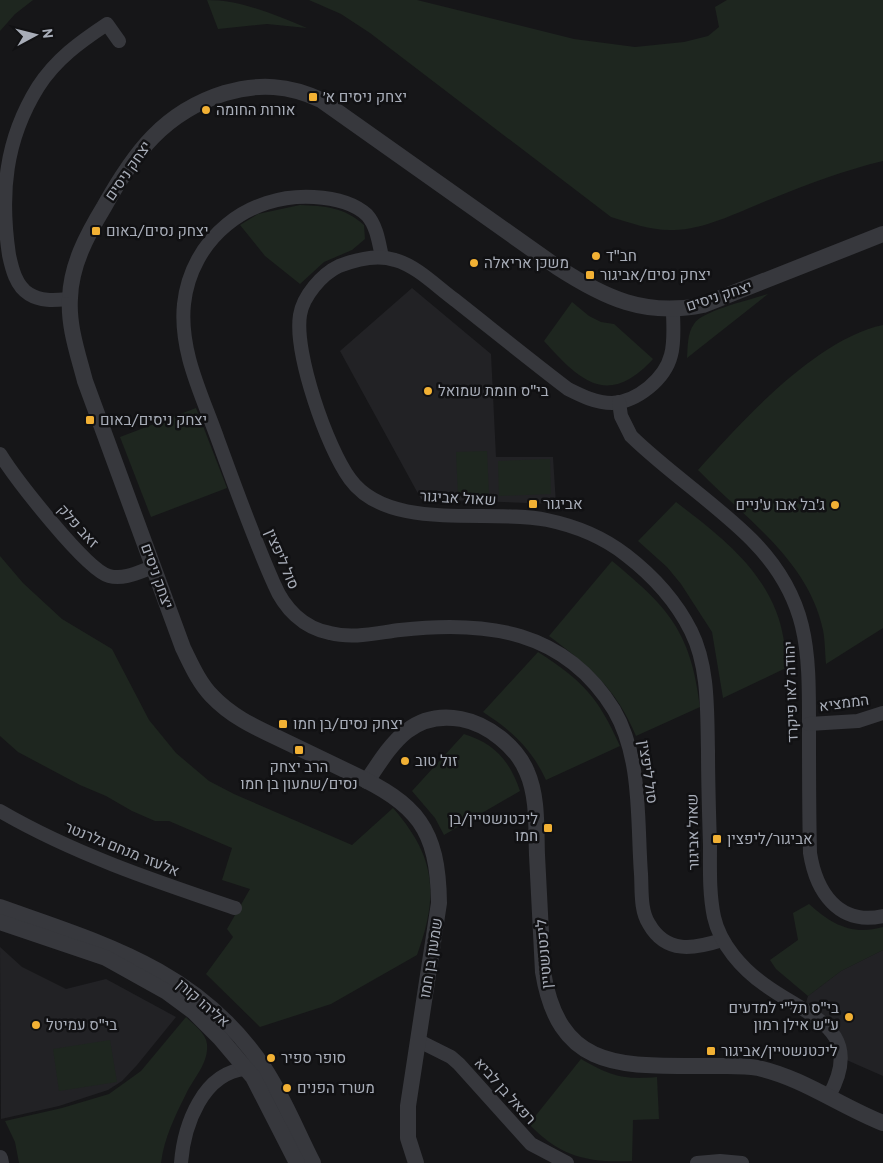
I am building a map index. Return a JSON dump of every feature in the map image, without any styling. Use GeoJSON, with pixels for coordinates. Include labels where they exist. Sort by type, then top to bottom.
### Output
{"type":"FeatureCollection","features":[{"type":"Feature","properties":{"kind":"street"},"geometry":{"type":"LineString","coordinates":[[70,299],[52,300],[30,294],[20,285],[12,268],[3,213],[3,186],[7,159],[34,96],[61,57],[108,24],[119,41]]}},
{"type":"Feature","properties":{"kind":"street","name":"יצחק ניסים"},"geometry":{"type":"LineString","coordinates":[[368,780],[254,727],[237,717],[211,696],[183,648],[85,380],[73,331],[70,299],[77,261],[84,243],[120,178],[151,138],[180,113],[195,104],[232,91],[268,86],[302,91],[321,100],[584,284],[622,302],[645,307],[672,309],[703,305],[883,234]]}},
{"type":"Feature","properties":{"kind":"street","name":"סול ליפצין"},"geometry":{"type":"LineString","coordinates":[[382,257],[374,225],[368,216],[357,208],[341,200],[325,197],[304,196],[285,198],[253,208],[225,224],[208,243],[187,286],[183,319],[186,350],[237,492],[279,595],[292,613],[301,620],[321,631],[332,634],[350,636],[452,627],[495,628],[538,641],[569,660],[584,672],[606,697],[622,724],[630,747],[636,796],[642,904],[647,922],[663,940],[679,948],[700,947],[722,940]]}},
{"type":"Feature","properties":{"kind":"street","name":"שאול אביגור"},"geometry":{"type":"LineString","coordinates":[[619,402],[599,402],[568,389],[433,283],[407,265],[396,260],[382,257],[364,258],[332,270],[317,284],[300,310],[301,342],[307,372],[318,408],[338,460],[361,492],[374,502],[405,512],[546,520],[594,535],[626,555],[668,595],[691,630],[702,663],[707,721],[711,898],[722,940],[756,978],[811,1013],[826,1025],[835,1037],[840,1045],[841,1068],[829,1096]]}},
{"type":"Feature","properties":{"kind":"street"},"geometry":{"type":"LineString","coordinates":[[619,402],[648,388],[668,365],[672,353],[672,309]]}},
{"type":"Feature","properties":{"kind":"street","name":"יהודה לאו פיקרד"},"geometry":{"type":"LineString","coordinates":[[619,402],[621,416],[631,436],[752,540],[782,576],[794,600],[807,645],[810,853],[818,886],[826,898],[850,913],[864,917],[883,916]]}},
{"type":"Feature","properties":{"kind":"street","name":"זאב פלק"},"geometry":{"type":"LineString","coordinates":[[0,454],[31,497],[98,572],[117,577],[153,566]]}},
{"type":"Feature","properties":{"kind":"street","name":"הממציא"},"geometry":{"type":"LineString","coordinates":[[809,724],[858,721],[883,713]]}},
{"type":"Feature","properties":{"kind":"street","name":"ליכטנשטיין"},"geometry":{"type":"LineString","coordinates":[[368,780],[395,740],[410,727],[456,718],[476,723],[492,733],[516,753],[530,780],[535,812],[543,972],[546,991],[553,1013],[575,1042],[598,1058],[618,1064],[756,1068],[800,1081],[883,1123]]}},
{"type":"Feature","properties":{"kind":"street","name":"שמעון בן חמו"},"geometry":{"type":"LineString","coordinates":[[368,780],[388,791],[409,808],[425,829],[435,856],[439,880],[438,923],[418,1041],[408,1121],[408,1138],[416,1163]]}},
{"type":"Feature","properties":{"kind":"street","name":"אלעזר מנחם גלרנטר"},"geometry":{"type":"LineString","coordinates":[[0,811],[33,830],[76,850],[152,880],[235,908]]}},
{"type":"Feature","properties":{"kind":"street","name":"אליהו קורן"},"geometry":{"type":"LineString","coordinates":[[0,907],[136,958],[175,979],[203,1000],[232,1028],[264,1068],[313,1163]]}},
{"type":"Feature","properties":{"kind":"street","name":"אליהו קורן"},"geometry":{"type":"LineString","coordinates":[[0,922],[106,958],[167,992],[208,1025],[246,1069],[260,1091],[296,1163]]}},
{"type":"Feature","properties":{"kind":"street","name":"רפאל בן לביא"},"geometry":{"type":"LineString","coordinates":[[418,1041],[451,1057],[531,1144],[567,1163]]}},
{"type":"Feature","properties":{"kind":"street"},"geometry":{"type":"LineString","coordinates":[[180,1163],[194,1111],[205,1094],[216,1081],[233,1070],[246,1069]]}},
{"type":"Feature","properties":{"kind":"street"},"geometry":{"type":"LineString","coordinates":[[0,1158],[1,1163]]}},
{"type":"Feature","properties":{"kind":"street"},"geometry":{"type":"LineString","coordinates":[[697,1163],[720,1161],[742,1163]]}},
{"type":"Feature","properties":{"kind":"shaded area"},"geometry":{"type":"Polygon","coordinates":[[[0,0],[33,0],[15,14],[0,31],[0,0]]]}},
{"type":"Feature","properties":{"kind":"shaded area"},"geometry":{"type":"Polygon","coordinates":[[[207,0],[246,5],[307,28],[267,24],[218,29],[207,0]]]}},
{"type":"Feature","properties":{"kind":"shaded area"},"geometry":{"type":"Polygon","coordinates":[[[309,0],[417,0],[574,39],[635,47],[684,42],[708,36],[719,27],[715,7],[727,0],[883,0],[883,161],[827,178],[785,193],[724,219],[698,227],[666,230],[634,224],[611,217],[370,33],[341,14],[309,0]]]}},
{"type":"Feature","properties":{"kind":"shaded area"},"geometry":{"type":"Polygon","coordinates":[[[300,205],[326,207],[349,214],[364,225],[365,239],[352,250],[324,262],[300,284],[265,256],[240,225],[258,214],[300,205]]]}},
{"type":"Feature","properties":{"kind":"shaded area"},"geometry":{"type":"Polygon","coordinates":[[[412,288],[491,354],[496,457],[553,457],[556,504],[421,499],[340,351],[412,288]]]}},
{"type":"Feature","properties":{"kind":"shaded area"},"geometry":{"type":"Polygon","coordinates":[[[768,294],[687,358],[690,332],[699,319],[717,310],[768,294]]]}},
{"type":"Feature","properties":{"kind":"shaded area"},"geometry":{"type":"Polygon","coordinates":[[[572,302],[589,316],[601,322],[614,324],[653,359],[637,374],[622,382],[608,385],[595,383],[582,377],[570,368],[544,341],[572,302]]]}},
{"type":"Feature","properties":{"kind":"shaded area"},"geometry":{"type":"Polygon","coordinates":[[[883,325],[883,628],[826,664],[823,630],[815,605],[804,582],[772,541],[698,470],[758,406],[807,364],[832,347],[858,333],[883,325]]]}},
{"type":"Feature","properties":{"kind":"shaded area"},"geometry":{"type":"Polygon","coordinates":[[[196,408],[227,488],[151,517],[120,437],[196,408]]]}},
{"type":"Feature","properties":{"kind":"shaded area"},"geometry":{"type":"Polygon","coordinates":[[[487,451],[489,495],[458,496],[456,452],[487,451]]]}},
{"type":"Feature","properties":{"kind":"shaded area"},"geometry":{"type":"Polygon","coordinates":[[[550,459],[551,494],[499,496],[498,461],[550,459]]]}},
{"type":"Feature","properties":{"kind":"shaded area"},"geometry":{"type":"Polygon","coordinates":[[[676,502],[720,537],[758,578],[776,611],[782,631],[788,667],[723,698],[712,632],[681,584],[667,567],[638,541],[676,502]]]}},
{"type":"Feature","properties":{"kind":"shaded area"},"geometry":{"type":"Polygon","coordinates":[[[0,556],[23,583],[62,619],[112,649],[149,720],[176,753],[209,781],[234,794],[352,845],[393,808],[418,843],[429,877],[429,914],[417,955],[331,1004],[260,1027],[206,974],[233,937],[227,929],[250,889],[222,880],[232,848],[169,821],[155,821],[132,811],[18,752],[0,736],[0,556]]]}},
{"type":"Feature","properties":{"kind":"shaded area"},"geometry":{"type":"Polygon","coordinates":[[[612,561],[649,593],[674,624],[683,640],[690,659],[700,707],[636,736],[620,704],[600,679],[549,636],[612,561]]]}},
{"type":"Feature","properties":{"kind":"shaded area"},"geometry":{"type":"Polygon","coordinates":[[[538,652],[567,672],[588,692],[604,715],[620,746],[546,780],[534,759],[520,741],[483,712],[538,652]]]}},
{"type":"Feature","properties":{"kind":"shaded area"},"geometry":{"type":"Polygon","coordinates":[[[464,734],[484,742],[500,755],[516,780],[520,791],[444,835],[435,818],[412,791],[464,734]]]}},
{"type":"Feature","properties":{"kind":"shaded area"},"geometry":{"type":"Polygon","coordinates":[[[809,904],[825,917],[852,929],[861,930],[883,927],[883,950],[841,971],[808,996],[776,969],[770,960],[798,940],[793,913],[809,904]]]}},
{"type":"Feature","properties":{"kind":"shaded area"},"geometry":{"type":"Polygon","coordinates":[[[0,947],[22,967],[66,989],[106,979],[176,1017],[137,1065],[122,1081],[108,1090],[59,1106],[1,1119],[0,947]]]}},
{"type":"Feature","properties":{"kind":"shaded area","name":"בי\"ס תל\"י למדעים ע\"ש אילן רמון"},"geometry":{"type":"Polygon","coordinates":[[[883,950],[883,1076],[842,1058],[840,1045],[804,1009],[808,996],[841,971],[883,950]]]}},
{"type":"Feature","properties":{"kind":"shaded area"},"geometry":{"type":"Polygon","coordinates":[[[186,1017],[199,1029],[206,1040],[206,1058],[170,1127],[161,1163],[19,1163],[15,1142],[5,1121],[62,1108],[109,1094],[141,1071],[186,1017]]]}},
{"type":"Feature","properties":{"kind":"shaded area"},"geometry":{"type":"Polygon","coordinates":[[[110,1040],[117,1082],[59,1091],[53,1049],[110,1040]]]}},
{"type":"Feature","properties":{"kind":"shaded area"},"geometry":{"type":"Polygon","coordinates":[[[581,1059],[617,1076],[635,1078],[657,1077],[659,1119],[633,1120],[632,1161],[602,1161],[576,1156],[552,1144],[529,1124],[581,1059]]]}},
{"type":"Feature","properties":{"kind":"place","name":"יצחק ניסים א׳"},"geometry":{"type":"Point","coordinates":[313,97]}},
{"type":"Feature","properties":{"kind":"place","name":"אורות החומה"},"geometry":{"type":"Point","coordinates":[206,110]}},
{"type":"Feature","properties":{"kind":"place","name":"יצחק נסים/באום"},"geometry":{"type":"Point","coordinates":[96,231]}},
{"type":"Feature","properties":{"kind":"place","name":"חב\"ד"},"geometry":{"type":"Point","coordinates":[596,256]}},
{"type":"Feature","properties":{"kind":"place","name":"משכן אריאלה"},"geometry":{"type":"Point","coordinates":[474,263]}},
{"type":"Feature","properties":{"kind":"place","name":"יצחק נסים/אביגור"},"geometry":{"type":"Point","coordinates":[590,275]}},
{"type":"Feature","properties":{"kind":"place","name":"בי\"ס חומת שמואל"},"geometry":{"type":"Point","coordinates":[428,391]}},
{"type":"Feature","properties":{"kind":"place","name":"יצחק ניסים/באום"},"geometry":{"type":"Point","coordinates":[90,420]}},
{"type":"Feature","properties":{"kind":"place","name":"אביגור"},"geometry":{"type":"Point","coordinates":[533,504]}},
{"type":"Feature","properties":{"kind":"place","name":"ג'בל אבו ע'ניים"},"geometry":{"type":"Point","coordinates":[835,505]}},
{"type":"Feature","properties":{"kind":"place","name":"יצחק נסים/בן חמו"},"geometry":{"type":"Point","coordinates":[283,724]}},
{"type":"Feature","properties":{"kind":"place","name":"הרב יצחק נסים/שמעון בן חמו"},"geometry":{"type":"Point","coordinates":[299,750]}},
{"type":"Feature","properties":{"kind":"place","name":"זול טוב"},"geometry":{"type":"Point","coordinates":[405,761]}},
{"type":"Feature","properties":{"kind":"place","name":"ליכטנשטיין/בן חמו"},"geometry":{"type":"Point","coordinates":[548,828]}},
{"type":"Feature","properties":{"kind":"place","name":"אביגור/ליפצין"},"geometry":{"type":"Point","coordinates":[717,839]}},
{"type":"Feature","properties":{"kind":"place","name":"בי\"ס תל\"י למדעים ע\"ש אילן רמון"},"geometry":{"type":"Point","coordinates":[849,1017]}},
{"type":"Feature","properties":{"kind":"place","name":"בי\"ס עמיטל"},"geometry":{"type":"Point","coordinates":[36,1025]}},
{"type":"Feature","properties":{"kind":"place","name":"ליכטנשטיין/אביגור"},"geometry":{"type":"Point","coordinates":[711,1051]}},
{"type":"Feature","properties":{"kind":"place","name":"סופר ספיר"},"geometry":{"type":"Point","coordinates":[271,1058]}},
{"type":"Feature","properties":{"kind":"place","name":"משרד הפנים"},"geometry":{"type":"Point","coordinates":[287,1088]}}]}
